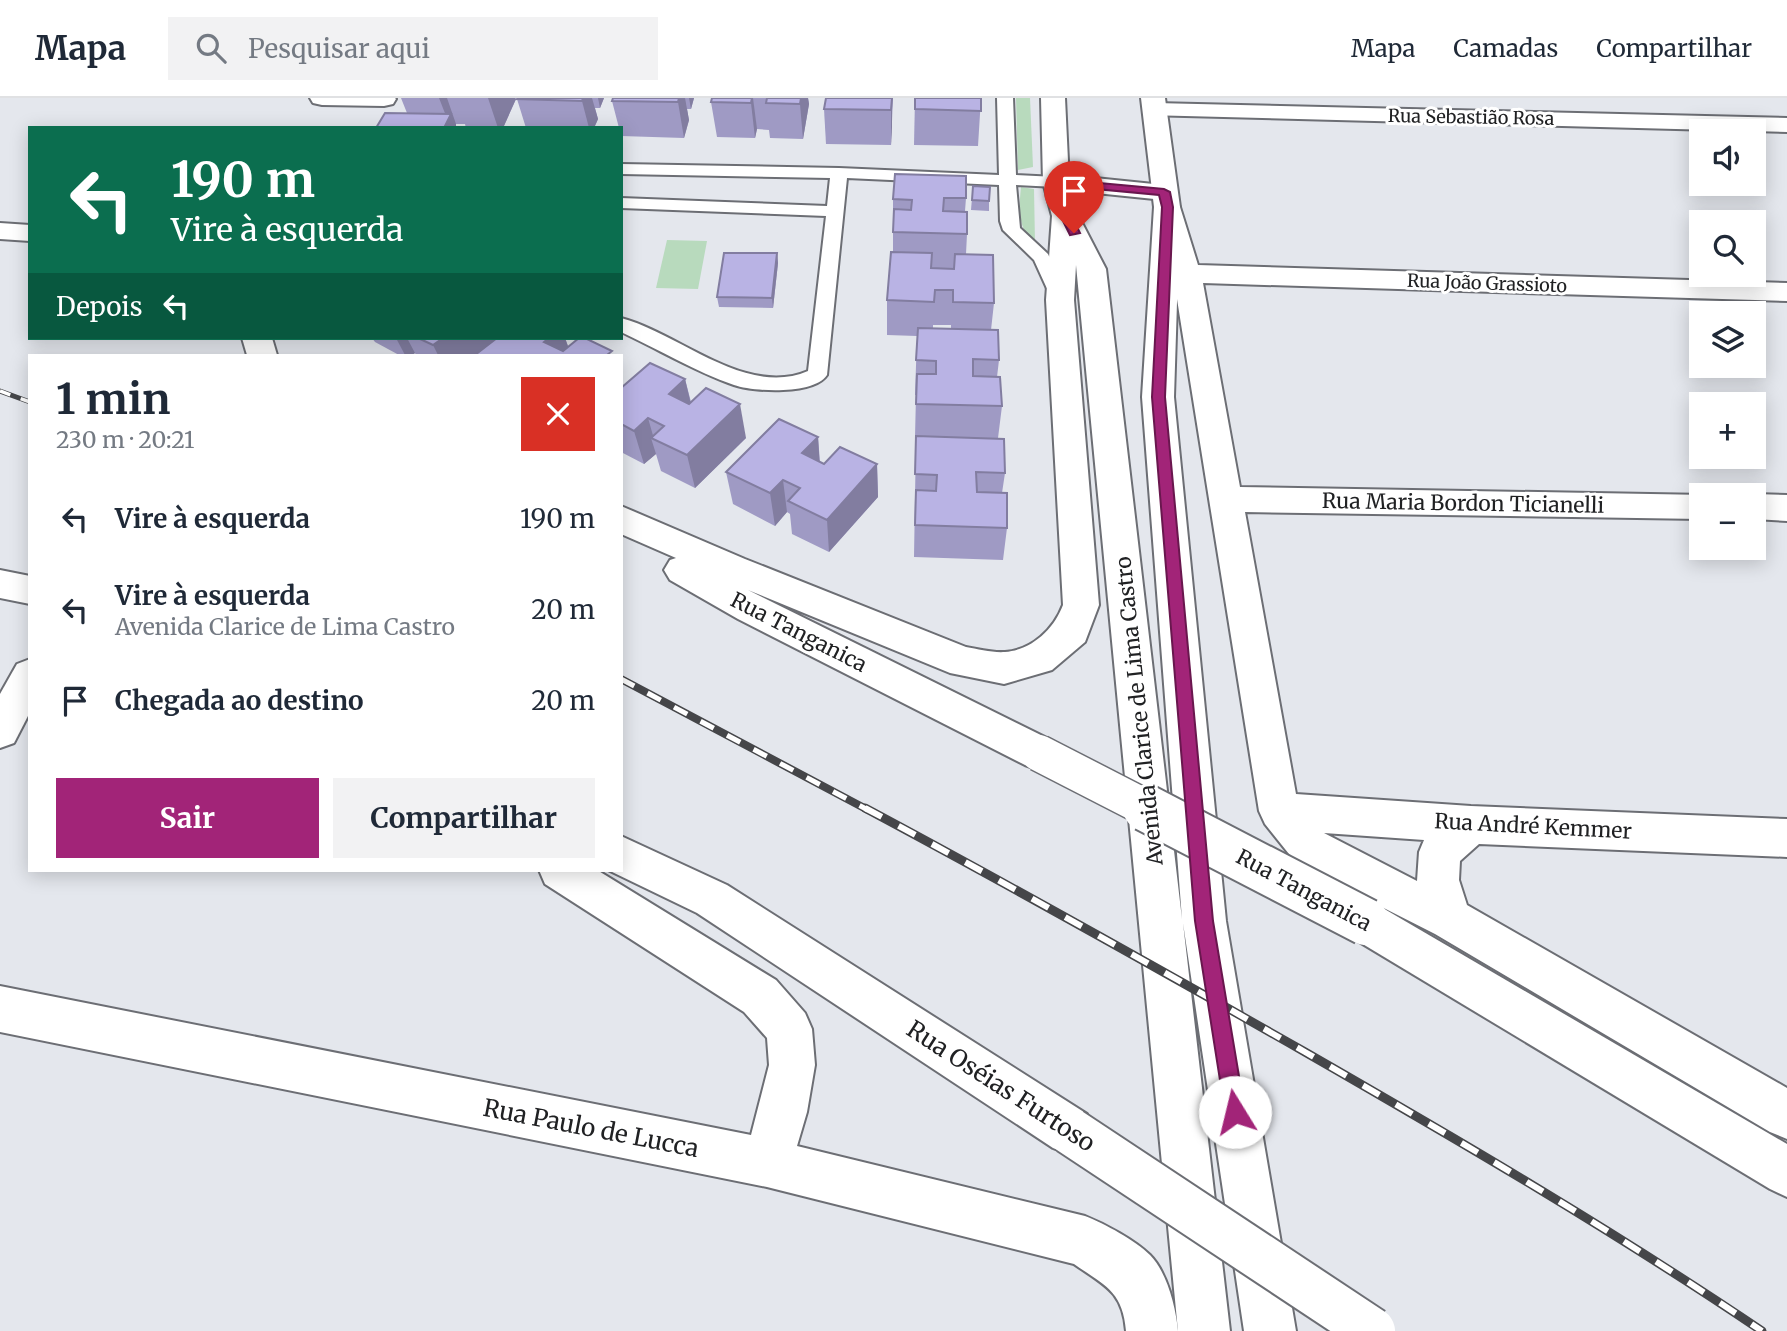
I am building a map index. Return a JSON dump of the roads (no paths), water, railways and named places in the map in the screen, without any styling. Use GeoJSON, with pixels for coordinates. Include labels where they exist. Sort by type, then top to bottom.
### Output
{"type":"FeatureCollection","features":[{"type":"Feature","properties":{"kind":"street"},"geometry":{"type":"LineString","coordinates":[[322,98],[381,105]]}},
{"type":"Feature","properties":{"kind":"street","name":"Avenida Clarice de Lima Castro"},"geometry":{"type":"LineString","coordinates":[[1053,98],[1056,182],[1065,215],[1092,269],[1204,1331]]}},
{"type":"Feature","properties":{"kind":"street"},"geometry":{"type":"LineString","coordinates":[[1751,98],[1778,124],[1787,148]]}},
{"type":"Feature","properties":{"kind":"street","name":"Avenida Clarice de Lima Castro"},"geometry":{"type":"LineString","coordinates":[[1154,104],[1166,199],[1158,397],[1204,921],[1270,1331]]}},
{"type":"Feature","properties":{"kind":"street","name":"Rua Sebastião Rosa"},"geometry":{"type":"LineString","coordinates":[[1154,104],[1778,124]]}},
{"type":"Feature","properties":{"kind":"street"},"geometry":{"type":"LineString","coordinates":[[1056,182],[1166,199],[1186,274],[1279,811],[1312,850],[1450,919],[1787,1115]]}},
{"type":"Feature","properties":{"kind":"street"},"geometry":{"type":"LineString","coordinates":[[623,520],[733,569],[963,662],[1004,668],[1039,659],[1072,631],[1081,605],[1060,300],[1065,215]]}},
{"type":"Feature","properties":{"kind":"street"},"geometry":{"type":"LineString","coordinates":[[0,231],[28,233]]}},
{"type":"Feature","properties":{"kind":"street","name":"Rua João Grassioto"},"geometry":{"type":"LineString","coordinates":[[1186,274],[1787,292]]}},
{"type":"Feature","properties":{"kind":"street","name":"Rua Maria Bordon Ticianelli"},"geometry":{"type":"LineString","coordinates":[[1225,499],[1689,506]]}},
{"type":"Feature","properties":{"kind":"street"},"geometry":{"type":"LineString","coordinates":[[1766,507],[1787,508]]}},
{"type":"Feature","properties":{"kind":"street","name":"Rua Tanganica"},"geometry":{"type":"LineString","coordinates":[[623,537],[751,609],[1039,753],[1366,922],[1787,1172]]}},
{"type":"Feature","properties":{"kind":"street"},"geometry":{"type":"LineString","coordinates":[[0,584],[28,590]]}},
{"type":"Feature","properties":{"kind":"street"},"geometry":{"type":"LineString","coordinates":[[0,731],[28,679]]}},
{"type":"Feature","properties":{"kind":"street","name":"Rua André Kemmer"},"geometry":{"type":"LineString","coordinates":[[1279,811],[1471,825],[1787,838]]}},
{"type":"Feature","properties":{"kind":"street"},"geometry":{"type":"LineString","coordinates":[[1450,919],[1438,880],[1440,852],[1471,825]]}},
{"type":"Feature","properties":{"kind":"street","name":"Rua Oséias Furtoso"},"geometry":{"type":"LineString","coordinates":[[623,856],[712,899],[1372,1331]]}},
{"type":"Feature","properties":{"kind":"street"},"geometry":{"type":"LineString","coordinates":[[563,872],[760,996],[789,1029],[792,1065],[783,1112],[766,1163]]}},
{"type":"Feature","properties":{"kind":"street","name":"Rua Paulo de Lucca"},"geometry":{"type":"LineString","coordinates":[[0,1009],[766,1163],[1085,1241],[1133,1274],[1151,1319]]}},
{"type":"Feature","properties":{"kind":"lane"},"geometry":{"type":"LineString","coordinates":[[1005,98],[1007,204],[1012,230],[1042,258],[1060,300]]}},
{"type":"Feature","properties":{"kind":"lane"},"geometry":{"type":"LineString","coordinates":[[623,169],[839,173],[1056,182]]}},
{"type":"Feature","properties":{"kind":"lane"},"geometry":{"type":"LineString","coordinates":[[623,325],[739,380],[796,384],[817,375],[839,173]]}},
{"type":"Feature","properties":{"kind":"lane"},"geometry":{"type":"LineString","coordinates":[[623,204],[835,211]]}},
{"type":"Feature","properties":{"kind":"railway"},"geometry":{"type":"LineString","coordinates":[[0,391],[28,401]]}},
{"type":"Feature","properties":{"kind":"railway"},"geometry":{"type":"LineString","coordinates":[[623,680],[868,810]]}},
{"type":"Feature","properties":{"kind":"railway"},"geometry":{"type":"LineString","coordinates":[[865,808],[1141,959],[1421,1119],[1593,1222],[1762,1331]]}}]}
